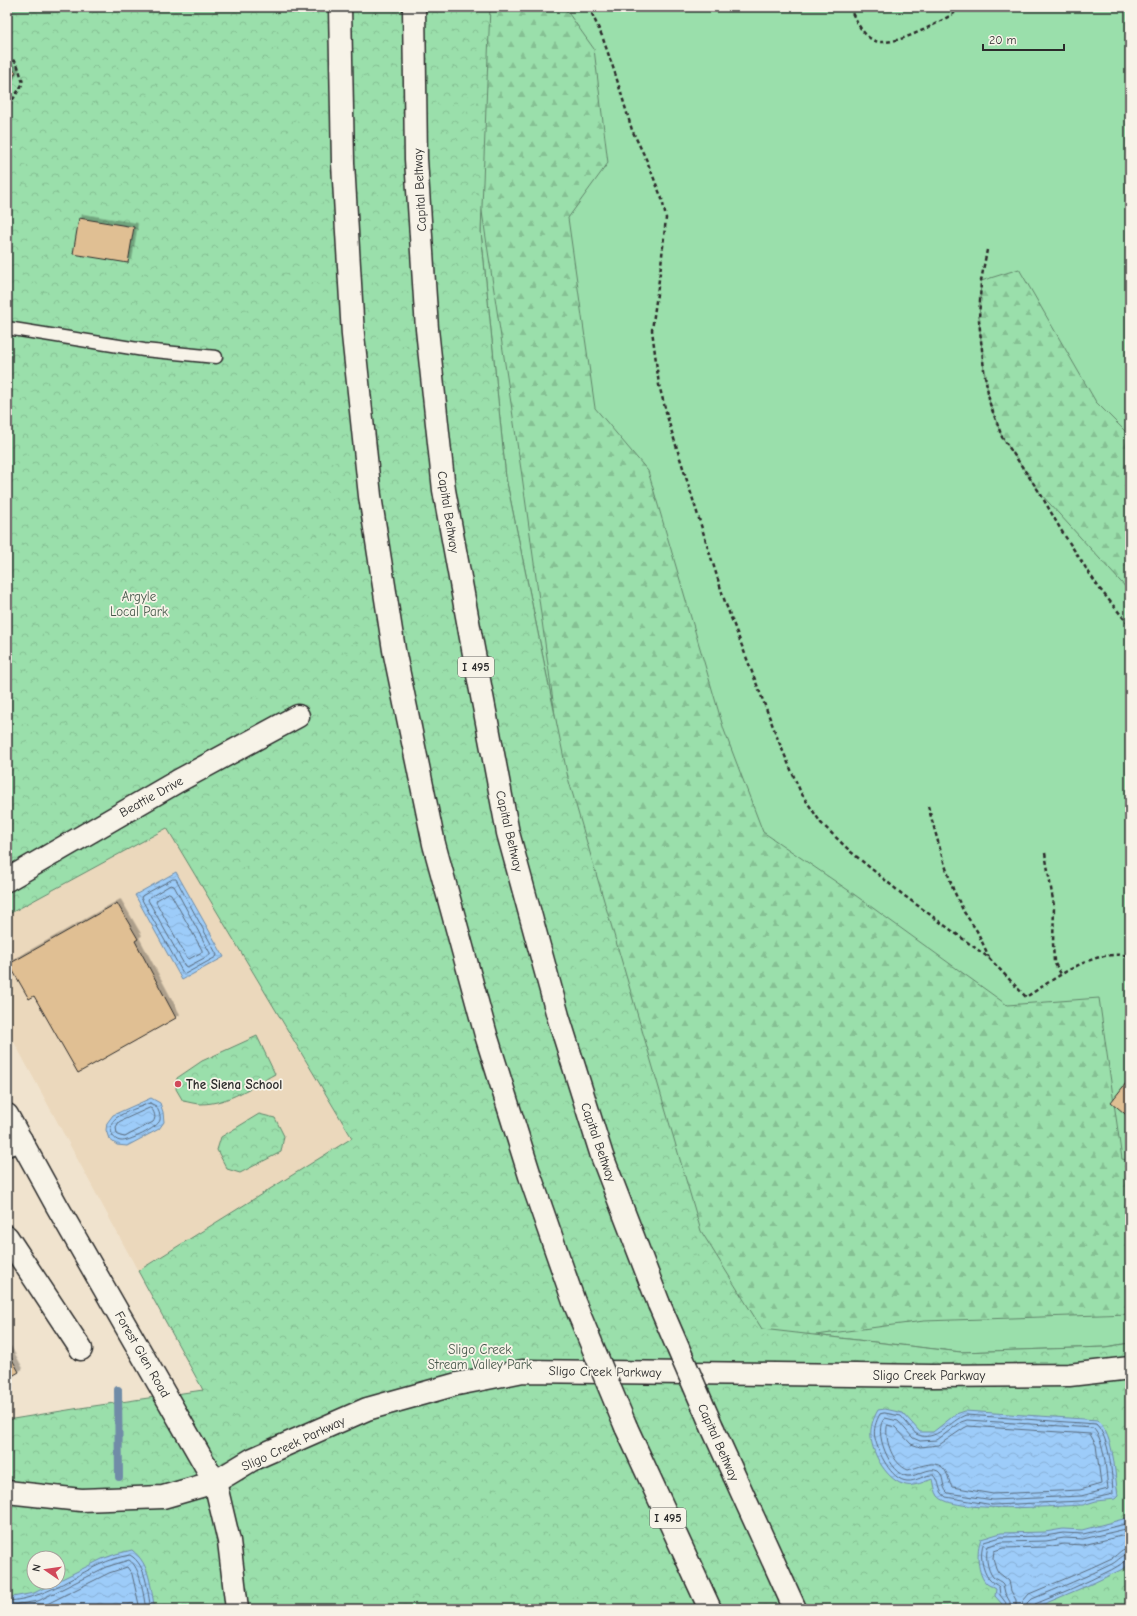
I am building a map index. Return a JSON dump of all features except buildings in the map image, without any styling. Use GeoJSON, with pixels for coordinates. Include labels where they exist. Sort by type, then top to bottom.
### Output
{"type":"FeatureCollection","features":[{"type":"Feature","properties":{"kind":"main road","name":"I 495"},"geometry":{"type":"LineString","coordinates":[[340,7],[343,163],[353,335],[370,496],[394,650],[434,844],[486,1036],[530,1176],[574,1302],[626,1427],[710,1609]]}},
{"type":"Feature","properties":{"kind":"main road","name":"Capital Beltway"},"geometry":{"type":"LineString","coordinates":[[414,7],[416,159],[427,329],[444,490],[508,833],[558,1016],[602,1156],[659,1304],[713,1430],[796,1609]]}},
{"type":"Feature","properties":{"kind":"main road","name":"Beattie Drive"},"geometry":{"type":"LineString","coordinates":[[7,880],[164,788],[298,716]]}},
{"type":"Feature","properties":{"kind":"main road","name":"Forest Glen Road"},"geometry":{"type":"LineString","coordinates":[[7,1115],[14,1142],[57,1206],[216,1482],[229,1541],[237,1609]]}},
{"type":"Feature","properties":{"kind":"main road"},"geometry":{"type":"LineString","coordinates":[[7,1237],[81,1349]]}},
{"type":"Feature","properties":{"kind":"main road","name":"Sligo Creek Parkway"},"geometry":{"type":"LineString","coordinates":[[7,1492],[81,1500],[163,1497],[216,1482],[253,1459],[367,1409],[457,1384],[523,1371],[939,1376],[1069,1375],[1130,1368]]}},
{"type":"Feature","properties":{"kind":"lane"},"geometry":{"type":"LineString","coordinates":[[7,328],[144,350],[216,356]]}},
{"type":"Feature","properties":{"kind":"path"},"geometry":{"type":"LineString","coordinates":[[589,7],[613,65],[632,130],[647,161],[666,218],[652,330],[659,385],[690,495],[725,602],[779,742],[801,793],[820,823],[850,852],[902,894],[989,958],[1026,997],[1061,974],[1104,956],[1122,954],[1130,956]]}},
{"type":"Feature","properties":{"kind":"path"},"geometry":{"type":"LineString","coordinates":[[849,7],[861,30],[874,41],[888,42],[912,35],[964,7]]}},
{"type":"Feature","properties":{"kind":"path"},"geometry":{"type":"LineString","coordinates":[[7,56],[17,63],[23,83],[7,109]]}},
{"type":"Feature","properties":{"kind":"path"},"geometry":{"type":"LineString","coordinates":[[987,250],[981,281],[979,320],[984,370],[990,404],[1002,437],[1040,493],[1061,530],[1095,582],[1130,626]]}},
{"type":"Feature","properties":{"kind":"path"},"geometry":{"type":"LineString","coordinates":[[928,806],[953,889],[964,912],[977,931],[989,958]]}},
{"type":"Feature","properties":{"kind":"path"},"geometry":{"type":"LineString","coordinates":[[1045,853],[1054,906],[1054,962],[1061,974]]}},
{"type":"Feature","properties":{"kind":"shaded area","name":"The Siena School"},"geometry":{"type":"Polygon","coordinates":[[[167,828],[352,1139],[138,1271],[7,1029],[7,915],[167,828]]]}},
{"type":"Feature","properties":{"kind":"green space","name":"Sligo Creek Stream Valley Park"},"geometry":{"type":"Polygon","coordinates":[[[7,7],[490,7],[481,232],[506,478],[568,778],[701,1231],[762,1329],[961,1352],[1105,1347],[1130,1343],[1130,1609],[7,1609],[7,1420],[203,1390],[138,1271],[352,1138],[167,828],[7,915],[7,7]]]}},
{"type":"Feature","properties":{"kind":"green space"},"geometry":{"type":"Polygon","coordinates":[[[464,7],[564,7],[594,49],[608,163],[568,218],[595,408],[648,471],[724,730],[763,832],[848,890],[1007,1005],[1099,998],[1122,1159],[1130,1161],[1130,1314],[924,1321],[739,1345],[582,911],[522,476],[460,66],[464,7]]]}},
{"type":"Feature","properties":{"kind":"green space"},"geometry":{"type":"Polygon","coordinates":[[[490,7],[1130,7],[1130,1343],[1105,1347],[961,1352],[762,1329],[568,778],[506,478],[481,232],[490,7]]]}},
{"type":"Feature","properties":{"kind":"green space"},"geometry":{"type":"Polygon","coordinates":[[[1019,269],[1096,402],[1130,436],[1130,592],[1040,493],[1002,437],[990,404],[984,370],[979,320],[981,281],[1019,269]]]}},
{"type":"Feature","properties":{"kind":"green space"},"geometry":{"type":"Polygon","coordinates":[[[257,1036],[275,1074],[240,1094],[221,1101],[201,1104],[183,1101],[176,1089],[177,1078],[202,1061],[257,1036]]]}},
{"type":"Feature","properties":{"kind":"green space"},"geometry":{"type":"Polygon","coordinates":[[[259,1114],[275,1118],[284,1136],[281,1152],[240,1173],[227,1169],[217,1150],[221,1137],[259,1114]]]}},
{"type":"Feature","properties":{"kind":"water"},"geometry":{"type":"Polygon","coordinates":[[[176,872],[224,957],[182,980],[135,895],[176,872]]]}},
{"type":"Feature","properties":{"kind":"water"},"geometry":{"type":"Polygon","coordinates":[[[151,1098],[160,1103],[163,1112],[164,1122],[159,1129],[127,1146],[117,1145],[109,1139],[106,1130],[107,1123],[113,1115],[151,1098]]]}},
{"type":"Feature","properties":{"kind":"water"},"geometry":{"type":"Polygon","coordinates":[[[885,1409],[903,1413],[920,1432],[933,1432],[956,1414],[965,1411],[1098,1420],[1104,1428],[1111,1446],[1118,1496],[1115,1499],[1096,1501],[1083,1505],[1006,1508],[963,1505],[947,1502],[938,1496],[933,1479],[916,1485],[906,1485],[893,1479],[882,1466],[872,1444],[871,1426],[878,1410],[885,1409]]]}},
{"type":"Feature","properties":{"kind":"water"},"geometry":{"type":"Polygon","coordinates":[[[1127,1518],[1130,1519],[1130,1560],[1125,1568],[1032,1609],[1000,1609],[1002,1604],[995,1596],[996,1589],[987,1584],[981,1575],[978,1562],[978,1549],[981,1539],[1001,1533],[1045,1532],[1063,1529],[1082,1530],[1127,1518]]]}},
{"type":"Feature","properties":{"kind":"water"},"geometry":{"type":"Polygon","coordinates":[[[132,1550],[143,1562],[149,1577],[155,1609],[7,1609],[7,1598],[34,1593],[40,1590],[66,1590],[66,1577],[102,1559],[132,1550]]]}},
{"type":"Feature","properties":{"kind":"waterway"},"geometry":{"type":"LineString","coordinates":[[118,1390],[119,1477]]}},
{"type":"Feature","properties":{"kind":"place","name":"The Siena School"},"geometry":{"type":"Point","coordinates":[178,1084]}},
{"type":"Feature","properties":{"kind":"park label","name":"Argyle Local Park"},"geometry":{"type":"Point","coordinates":[139,604]}}]}
